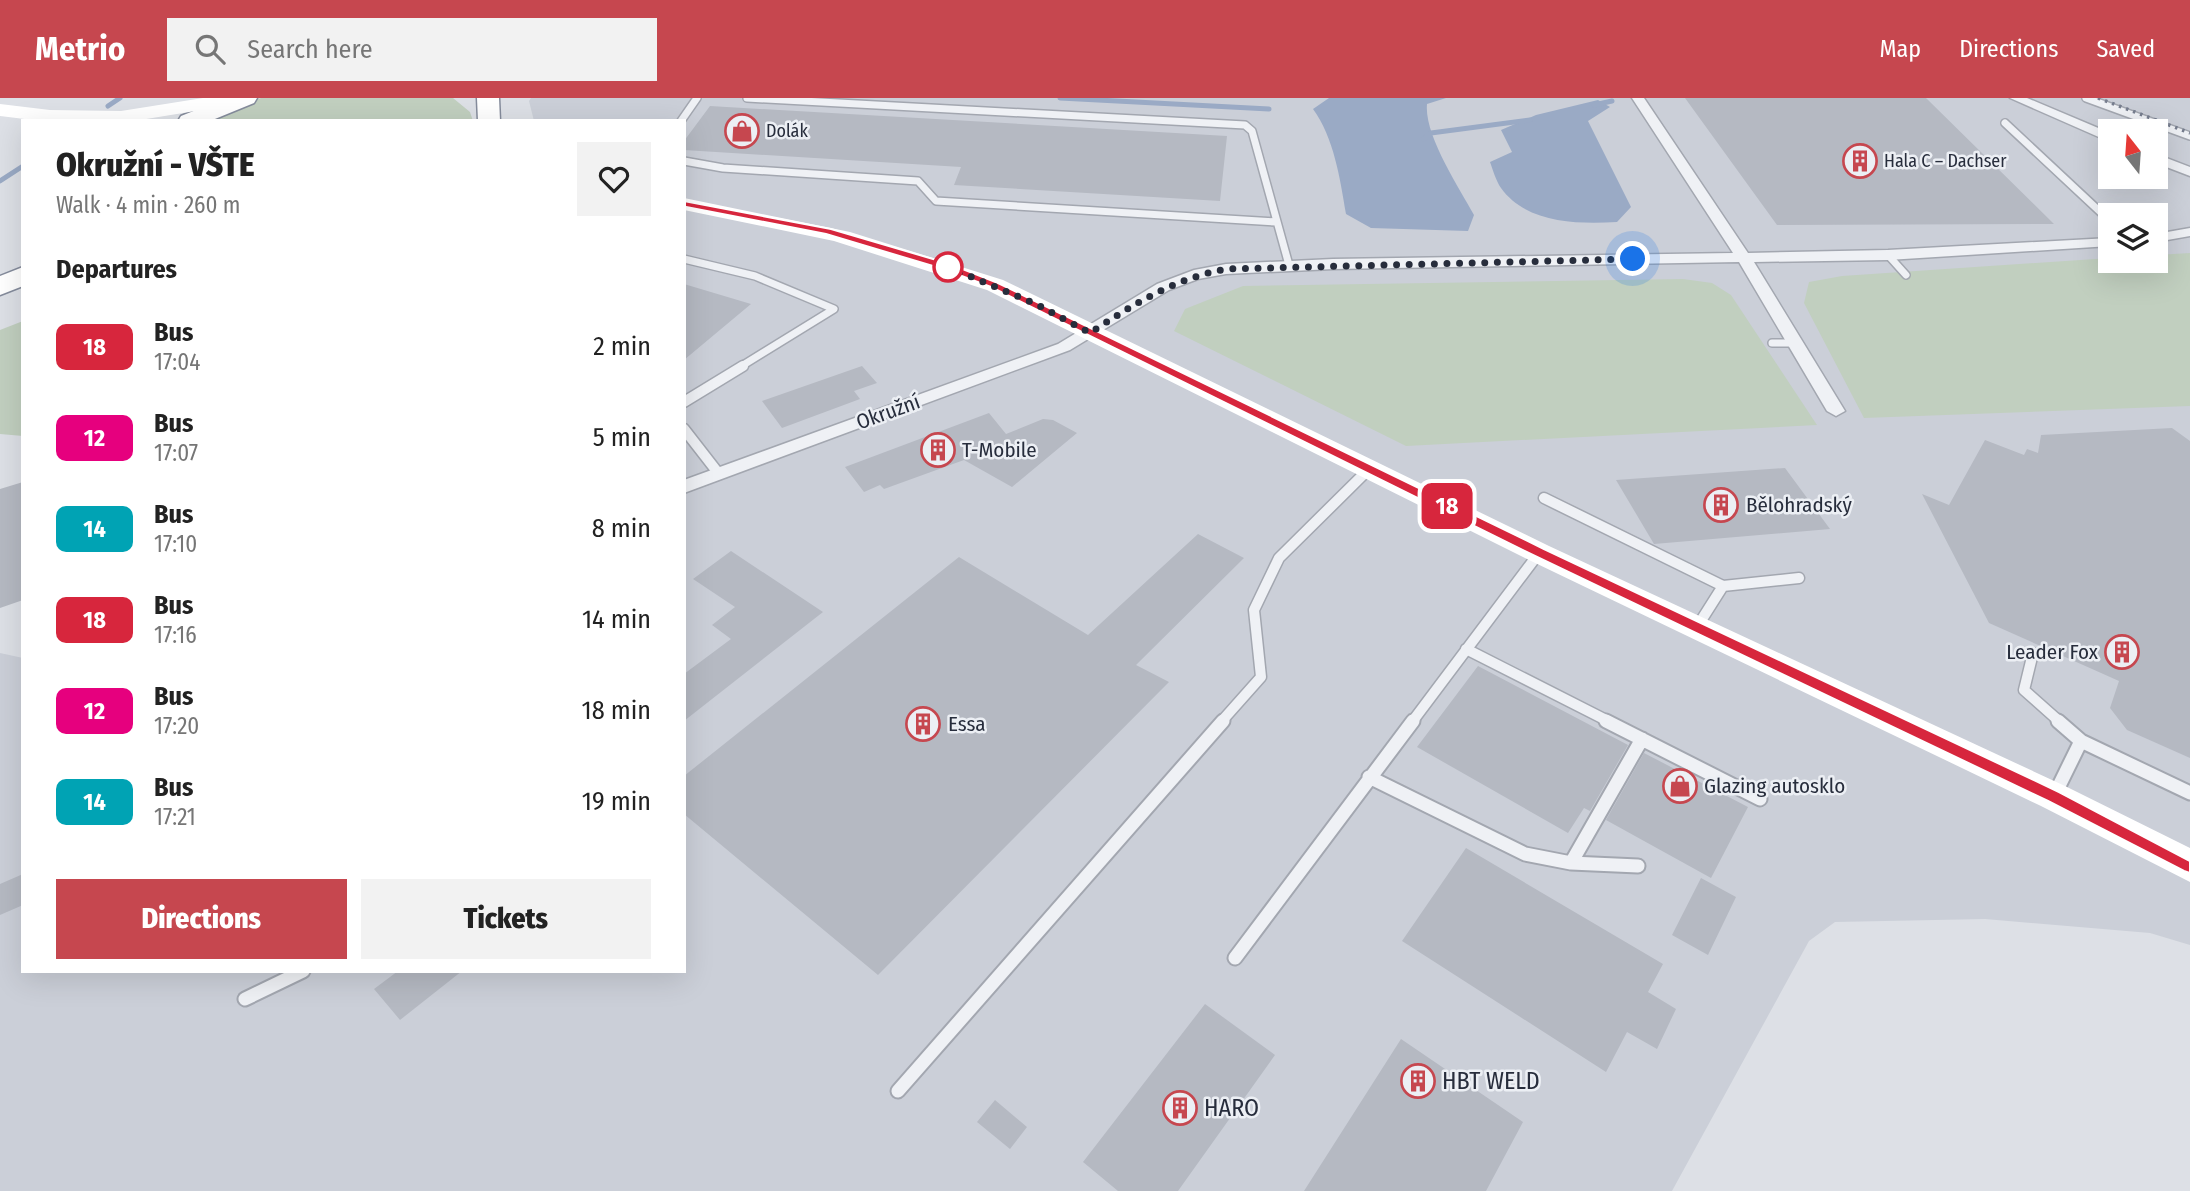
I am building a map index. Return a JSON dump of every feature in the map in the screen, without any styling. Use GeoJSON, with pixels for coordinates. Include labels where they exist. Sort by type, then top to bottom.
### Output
{"type":"FeatureCollection","features":[{"type":"Feature","properties":{"kind":"highway"},"geometry":{"type":"LineString","coordinates":[[194,119],[246,98]]}},
{"type":"Feature","properties":{"kind":"highway"},"geometry":{"type":"LineString","coordinates":[[0,286],[21,276]]}},
{"type":"Feature","properties":{"kind":"highway"},"geometry":{"type":"LineString","coordinates":[[0,301],[21,293]]}},
{"type":"Feature","properties":{"kind":"main road"},"geometry":{"type":"LineString","coordinates":[[0,110],[59,118],[121,117],[238,98]]}},
{"type":"Feature","properties":{"kind":"main road"},"geometry":{"type":"LineString","coordinates":[[686,204],[828,231],[946,267],[1036,304],[1090,333],[1539,552],[2053,796],[2190,866]]}},
{"type":"Feature","properties":{"kind":"street"},"geometry":{"type":"LineString","coordinates":[[1638,98],[1798,343],[1836,411]]}},
{"type":"Feature","properties":{"kind":"street"},"geometry":{"type":"LineString","coordinates":[[2016,98],[2098,133]]}},
{"type":"Feature","properties":{"kind":"street"},"geometry":{"type":"LineString","coordinates":[[2168,163],[2190,172]]}},
{"type":"Feature","properties":{"kind":"street"},"geometry":{"type":"LineString","coordinates":[[2168,236],[2190,232]]}},
{"type":"Feature","properties":{"kind":"street","name":"Okružní"},"geometry":{"type":"LineString","coordinates":[[686,486],[1064,347],[1163,287],[1194,275],[1226,269],[1289,265],[1888,255],[2098,243]]}},
{"type":"Feature","properties":{"kind":"lane"},"geometry":{"type":"LineString","coordinates":[[682,119],[697,98]]}},
{"type":"Feature","properties":{"kind":"lane"},"geometry":{"type":"LineString","coordinates":[[747,98],[1245,125],[1252,131],[1289,265]]}},
{"type":"Feature","properties":{"kind":"lane"},"geometry":{"type":"LineString","coordinates":[[2086,98],[2190,136]]}},
{"type":"Feature","properties":{"kind":"lane"},"geometry":{"type":"LineString","coordinates":[[2005,123],[2098,209]]}},
{"type":"Feature","properties":{"kind":"lane"},"geometry":{"type":"LineString","coordinates":[[686,161],[723,168],[918,181],[936,201],[1276,222]]}},
{"type":"Feature","properties":{"kind":"lane"},"geometry":{"type":"LineString","coordinates":[[1888,255],[1906,275]]}},
{"type":"Feature","properties":{"kind":"lane"},"geometry":{"type":"LineString","coordinates":[[686,259],[755,276],[834,309],[686,401]]}},
{"type":"Feature","properties":{"kind":"lane"},"geometry":{"type":"LineString","coordinates":[[1772,343],[1798,343]]}},
{"type":"Feature","properties":{"kind":"lane"},"geometry":{"type":"LineString","coordinates":[[686,432],[719,474]]}},
{"type":"Feature","properties":{"kind":"lane"},"geometry":{"type":"LineString","coordinates":[[898,1091],[1261,677],[1254,610],[1279,558],[1370,468]]}},
{"type":"Feature","properties":{"kind":"lane"},"geometry":{"type":"LineString","coordinates":[[1544,498],[1723,586],[1799,578]]}},
{"type":"Feature","properties":{"kind":"lane"},"geometry":{"type":"LineString","coordinates":[[1236,958],[1539,552]]}},
{"type":"Feature","properties":{"kind":"lane"},"geometry":{"type":"LineString","coordinates":[[1697,627],[1723,586]]}},
{"type":"Feature","properties":{"kind":"lane"},"geometry":{"type":"LineString","coordinates":[[1466,649],[1760,799]]}},
{"type":"Feature","properties":{"kind":"lane"},"geometry":{"type":"LineString","coordinates":[[2034,653],[2024,690],[2081,741],[2190,793]]}},
{"type":"Feature","properties":{"kind":"lane"},"geometry":{"type":"LineString","coordinates":[[1571,863],[1642,739]]}},
{"type":"Feature","properties":{"kind":"lane"},"geometry":{"type":"LineString","coordinates":[[2053,796],[2081,741]]}},
{"type":"Feature","properties":{"kind":"lane"},"geometry":{"type":"LineString","coordinates":[[1369,777],[1525,854],[1571,863],[1638,866]]}},
{"type":"Feature","properties":{"kind":"lane"},"geometry":{"type":"LineString","coordinates":[[245,999],[299,973]]}},
{"type":"Feature","properties":{"kind":"shaded area"},"geometry":{"type":"Polygon","coordinates":[[[531,98],[2190,98],[2190,945],[2150,933],[1985,919],[1835,922],[1809,941],[1672,1191],[0,1191],[0,653],[21,658],[21,973],[686,973],[686,119],[534,119],[529,101],[531,98]]]}},
{"type":"Feature","properties":{"kind":"green space"},"geometry":{"type":"Polygon","coordinates":[[[261,98],[453,98],[470,112],[472,119],[205,119],[261,98]]]}},
{"type":"Feature","properties":{"kind":"green space"},"geometry":{"type":"Polygon","coordinates":[[[2190,253],[2190,406],[1864,418],[1804,303],[1809,282],[1842,276],[2098,259],[2098,273],[2168,273],[2168,254],[2190,253]]]}},
{"type":"Feature","properties":{"kind":"green space"},"geometry":{"type":"Polygon","coordinates":[[[1683,279],[1712,283],[1731,295],[1817,425],[1406,446],[1174,331],[1185,309],[1243,286],[1683,279]]]}},
{"type":"Feature","properties":{"kind":"green space"},"geometry":{"type":"Polygon","coordinates":[[[21,322],[21,436],[0,434],[0,330],[21,322]]]}},
{"type":"Feature","properties":{"kind":"water"},"geometry":{"type":"Polygon","coordinates":[[[1329,98],[1446,98],[1427,104],[1428,117],[1444,161],[1474,215],[1468,231],[1371,228],[1346,214],[1331,145],[1313,109],[1329,98]]]}},
{"type":"Feature","properties":{"kind":"water"},"geometry":{"type":"Polygon","coordinates":[[[1598,100],[1610,107],[1588,121],[1631,207],[1617,222],[1586,223],[1539,215],[1512,200],[1499,185],[1490,162],[1512,152],[1501,130],[1536,115],[1598,100]]]}},
{"type":"Feature","properties":{"kind":"building","name":"Hala C – Dachser"},"geometry":{"type":"Polygon","coordinates":[[[1685,98],[1926,98],[2054,224],[1777,225],[1685,98]]]}},
{"type":"Feature","properties":{"kind":"building"},"geometry":{"type":"Polygon","coordinates":[[[710,106],[1227,136],[1220,201],[954,185],[961,167],[686,150],[686,138],[710,106]]]}},
{"type":"Feature","properties":{"kind":"building"},"geometry":{"type":"Polygon","coordinates":[[[686,285],[751,304],[686,358],[686,285]]]}},
{"type":"Feature","properties":{"kind":"building"},"geometry":{"type":"Polygon","coordinates":[[[862,366],[877,383],[854,391],[860,399],[782,428],[762,401],[862,366]]]}},
{"type":"Feature","properties":{"kind":"building"},"geometry":{"type":"Polygon","coordinates":[[[989,413],[1006,434],[1043,419],[1053,420],[1077,433],[1012,487],[964,460],[884,489],[880,485],[864,492],[845,467],[989,413]]]}},
{"type":"Feature","properties":{"kind":"building"},"geometry":{"type":"Polygon","coordinates":[[[2172,428],[2190,441],[2190,758],[2127,730],[2110,708],[2119,681],[1989,623],[1922,494],[1949,505],[1985,440],[2024,455],[2027,449],[2038,453],[2041,435],[2172,428]]]}},
{"type":"Feature","properties":{"kind":"building","name":"Bělohradský"},"geometry":{"type":"Polygon","coordinates":[[[1785,468],[1830,529],[1654,544],[1616,480],[1785,468]]]}},
{"type":"Feature","properties":{"kind":"building"},"geometry":{"type":"Polygon","coordinates":[[[21,483],[21,601],[0,608],[0,489],[21,483]]]}},
{"type":"Feature","properties":{"kind":"building","name":"Essa"},"geometry":{"type":"Polygon","coordinates":[[[1198,534],[1244,558],[1136,665],[1169,682],[878,975],[686,816],[686,774],[959,557],[1088,635],[1198,534]]]}},
{"type":"Feature","properties":{"kind":"building"},"geometry":{"type":"Polygon","coordinates":[[[731,551],[823,612],[686,719],[686,673],[731,639],[712,625],[735,607],[693,579],[731,551]]]}},
{"type":"Feature","properties":{"kind":"building"},"geometry":{"type":"Polygon","coordinates":[[[1478,666],[1628,745],[1590,811],[1584,808],[1568,833],[1417,747],[1478,666]]]}},
{"type":"Feature","properties":{"kind":"building"},"geometry":{"type":"Polygon","coordinates":[[[1644,753],[1748,807],[1711,878],[1606,820],[1644,753]]]}},
{"type":"Feature","properties":{"kind":"building"},"geometry":{"type":"Polygon","coordinates":[[[1466,848],[1663,964],[1648,992],[1676,1009],[1657,1049],[1627,1032],[1606,1072],[1402,941],[1466,848]]]}},
{"type":"Feature","properties":{"kind":"building"},"geometry":{"type":"Polygon","coordinates":[[[21,875],[21,906],[0,915],[0,884],[21,875]]]}},
{"type":"Feature","properties":{"kind":"building"},"geometry":{"type":"Polygon","coordinates":[[[1701,878],[1736,897],[1708,955],[1672,935],[1701,878]]]}},
{"type":"Feature","properties":{"kind":"building"},"geometry":{"type":"Polygon","coordinates":[[[395,973],[459,973],[400,1020],[374,989],[395,973]]]}},
{"type":"Feature","properties":{"kind":"building","name":"HARO"},"geometry":{"type":"Polygon","coordinates":[[[1205,1004],[1275,1055],[1178,1191],[1118,1191],[1083,1162],[1205,1004]]]}},
{"type":"Feature","properties":{"kind":"building","name":"HBT WELD"},"geometry":{"type":"Polygon","coordinates":[[[1401,1039],[1523,1122],[1486,1191],[1304,1191],[1401,1039]]]}},
{"type":"Feature","properties":{"kind":"building"},"geometry":{"type":"Polygon","coordinates":[[[995,1100],[1027,1127],[1010,1149],[977,1122],[995,1100]]]}},
{"type":"Feature","properties":{"kind":"waterway"},"geometry":{"type":"LineString","coordinates":[[108,106],[120,98]]}},
{"type":"Feature","properties":{"kind":"waterway"},"geometry":{"type":"LineString","coordinates":[[1060,98],[1269,109]]}},
{"type":"Feature","properties":{"kind":"waterway"},"geometry":{"type":"LineString","coordinates":[[1594,105],[1612,101]]}},
{"type":"Feature","properties":{"kind":"waterway"},"geometry":{"type":"LineString","coordinates":[[1424,139],[1431,133],[1530,120]]}},
{"type":"Feature","properties":{"kind":"waterway"},"geometry":{"type":"LineString","coordinates":[[0,181],[21,167]]}},
{"type":"Feature","properties":{"kind":"railway"},"geometry":{"type":"LineString","coordinates":[[2098,98],[2190,133]]}},
{"type":"Feature","properties":{"kind":"bus line","name":"18"},"geometry":{"type":"LineString","coordinates":[[686,204],[828,231],[995,285],[1539,552],[2053,796],[2190,866]]}},
{"type":"Feature","properties":{"kind":"place","name":"Dolák"},"geometry":{"type":"Point","coordinates":[742,131]}},
{"type":"Feature","properties":{"kind":"place","name":"Hala C – Dachser"},"geometry":{"type":"Point","coordinates":[1860,161]}},
{"type":"Feature","properties":{"kind":"place","name":"T-Mobile"},"geometry":{"type":"Point","coordinates":[938,450]}},
{"type":"Feature","properties":{"kind":"place","name":"Bělohradský"},"geometry":{"type":"Point","coordinates":[1721,505]}},
{"type":"Feature","properties":{"kind":"place","name":"Leader Fox"},"geometry":{"type":"Point","coordinates":[2122,652]}},
{"type":"Feature","properties":{"kind":"place","name":"Essa"},"geometry":{"type":"Point","coordinates":[923,724]}},
{"type":"Feature","properties":{"kind":"place","name":"Glazing autosklo"},"geometry":{"type":"Point","coordinates":[1680,786]}},
{"type":"Feature","properties":{"kind":"place","name":"HBT WELD"},"geometry":{"type":"Point","coordinates":[1418,1081]}},
{"type":"Feature","properties":{"kind":"place","name":"HARO"},"geometry":{"type":"Point","coordinates":[1180,1108]}},
{"type":"Feature","properties":{"kind":"route"},"geometry":{"type":"LineString","coordinates":[[948,267],[1036,304],[1090,333],[1163,287],[1194,275],[1226,269],[1333,264],[1633,259]]}}]}
